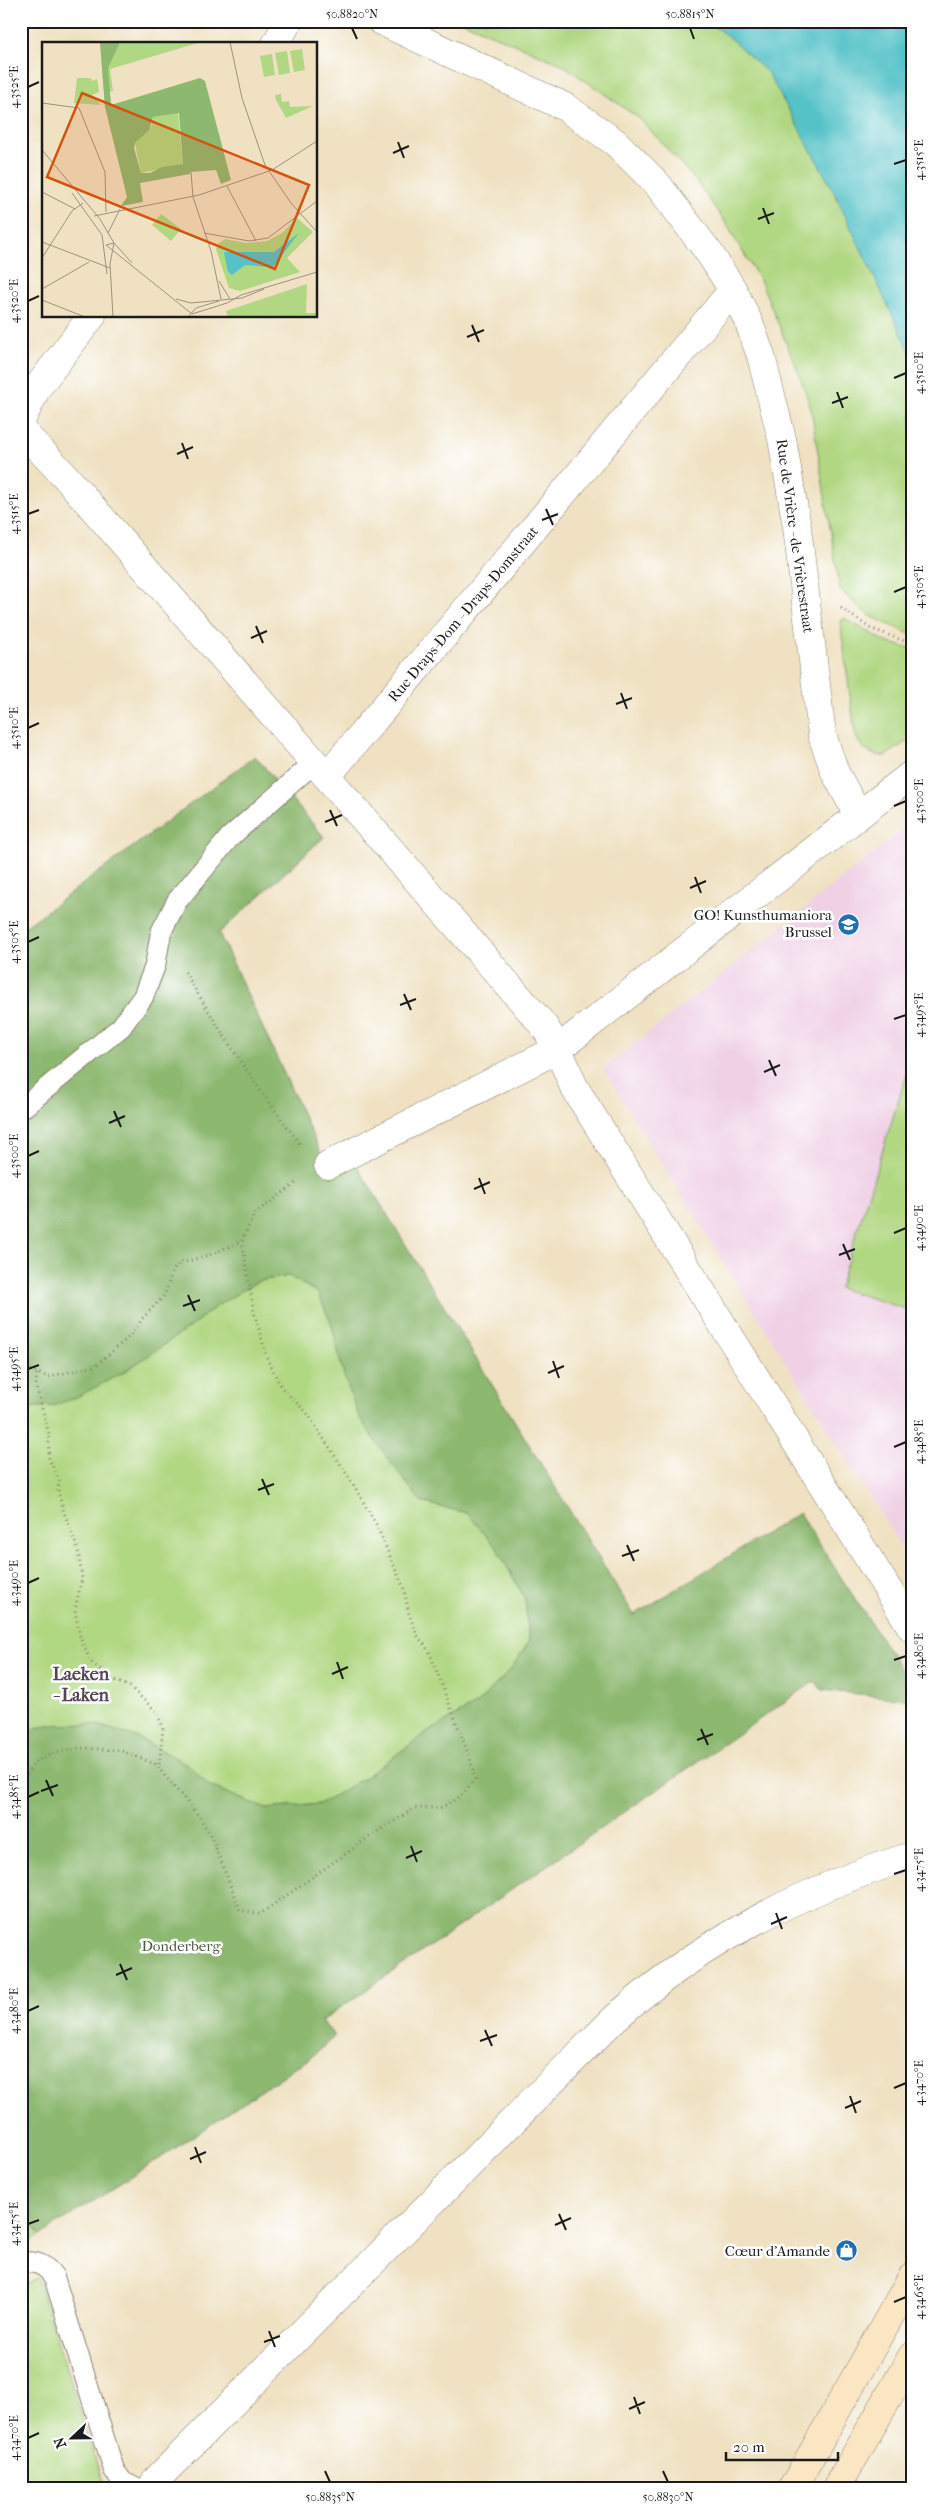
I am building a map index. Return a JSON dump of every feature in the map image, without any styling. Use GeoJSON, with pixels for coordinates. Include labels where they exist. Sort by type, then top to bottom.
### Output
{"type":"FeatureCollection","features":[{"type":"Feature","properties":{"kind":"main road"},"geometry":{"type":"LineString","coordinates":[[792,2489],[912,2277]]}},
{"type":"Feature","properties":{"kind":"main road"},"geometry":{"type":"LineString","coordinates":[[836,2489],[912,2356]]}},
{"type":"Feature","properties":{"kind":"street"},"geometry":{"type":"LineString","coordinates":[[277,42],[288,21]]}},
{"type":"Feature","properties":{"kind":"street","name":"Rue de Vrière - de Vrièrestraat"},"geometry":{"type":"LineString","coordinates":[[381,21],[565,107],[616,143],[658,185],[710,254],[733,290],[749,323],[761,356],[782,439],[797,527],[822,735],[834,772],[858,815]]}},
{"type":"Feature","properties":{"kind":"street","name":"Rue Draps-Dom - Draps-Domstraat"},"geometry":{"type":"LineString","coordinates":[[321,769],[733,290]]}},
{"type":"Feature","properties":{"kind":"street"},"geometry":{"type":"LineString","coordinates":[[21,421],[37,388],[90,318]]}},
{"type":"Feature","properties":{"kind":"street"},"geometry":{"type":"LineString","coordinates":[[21,430],[65,476],[544,1026],[558,1049],[574,1087],[912,1628]]}},
{"type":"Feature","properties":{"kind":"street"},"geometry":{"type":"LineString","coordinates":[[324,1167],[558,1049],[912,774]]}},
{"type":"Feature","properties":{"kind":"street"},"geometry":{"type":"LineString","coordinates":[[152,2489],[157,2479],[577,2057],[651,1986],[704,1950],[770,1912],[825,1887],[912,1856]]}},
{"type":"Feature","properties":{"kind":"lane"},"geometry":{"type":"LineString","coordinates":[[21,1110],[121,1027],[143,997],[155,966],[161,932],[177,902],[230,837],[321,769]]}},
{"type":"Feature","properties":{"kind":"lane"},"geometry":{"type":"LineString","coordinates":[[21,2265],[33,2262],[42,2265],[54,2277],[114,2470],[123,2482],[137,2489]]}},
{"type":"Feature","properties":{"kind":"path"},"geometry":{"type":"LineString","coordinates":[[838,606],[870,628],[912,644]]}},
{"type":"Feature","properties":{"kind":"path"},"geometry":{"type":"LineString","coordinates":[[21,1782],[35,1762],[51,1754],[80,1748],[120,1750],[155,1764],[198,1815],[211,1836],[240,1910],[260,1914],[378,1831],[415,1808],[440,1808],[460,1796],[474,1780],[470,1758],[433,1660],[417,1635],[409,1614],[404,1589],[376,1524],[350,1479],[307,1413],[282,1388],[268,1361],[254,1312],[242,1241],[254,1214],[288,1188],[324,1167],[272,1109],[207,1011],[161,932]]}},
{"type":"Feature","properties":{"kind":"path"},"geometry":{"type":"LineString","coordinates":[[21,1366],[48,1377],[95,1366],[130,1334],[165,1295],[172,1272],[178,1264],[212,1254],[242,1241]]}},
{"type":"Feature","properties":{"kind":"path"},"geometry":{"type":"LineString","coordinates":[[37,1374],[36,1386],[49,1434],[49,1458],[59,1481],[58,1492],[79,1559],[82,1578],[75,1610],[80,1637],[91,1662],[109,1677],[130,1687],[157,1712],[163,1728],[159,1768]]}},
{"type":"Feature","properties":{"kind":"shaded area"},"geometry":{"type":"Polygon","coordinates":[[[912,823],[912,1564],[603,1069],[912,823]]]}},
{"type":"Feature","properties":{"kind":"green space"},"geometry":{"type":"Polygon","coordinates":[[[461,21],[912,21],[912,635],[868,615],[840,590],[811,409],[800,376],[761,282],[725,222],[697,182],[640,119],[563,65],[461,21]]]}},
{"type":"Feature","properties":{"kind":"green space"},"geometry":{"type":"Polygon","coordinates":[[[844,618],[886,642],[912,649],[912,738],[885,756],[874,755],[862,747],[855,733],[841,627],[841,621],[844,618]]]}},
{"type":"Feature","properties":{"kind":"green space","name":"Donderberg"},"geometry":{"type":"Polygon","coordinates":[[[255,756],[324,837],[219,933],[323,1158],[356,1164],[634,1615],[799,1513],[912,1686],[912,1700],[822,1690],[815,1681],[321,2021],[335,2036],[310,2058],[41,2235],[21,2210],[21,1732],[48,1725],[94,1724],[137,1737],[187,1764],[210,1786],[266,1809],[321,1804],[367,1776],[425,1734],[478,1703],[512,1668],[529,1642],[525,1599],[497,1548],[467,1513],[421,1502],[359,1417],[344,1376],[332,1325],[318,1293],[289,1276],[258,1281],[215,1307],[187,1329],[124,1372],[79,1396],[53,1406],[21,1408],[21,930],[255,756]]]}},
{"type":"Feature","properties":{"kind":"green space"},"geometry":{"type":"Polygon","coordinates":[[[912,1057],[912,1311],[839,1288],[912,1057]]]}},
{"type":"Feature","properties":{"kind":"green space"},"geometry":{"type":"Polygon","coordinates":[[[289,1276],[318,1293],[332,1325],[344,1376],[421,1502],[467,1513],[497,1548],[525,1599],[529,1642],[512,1668],[478,1703],[425,1734],[367,1776],[321,1804],[266,1809],[210,1786],[187,1764],[48,1725],[21,1732],[21,1408],[53,1406],[124,1372],[187,1329],[215,1307],[258,1281],[289,1276]]]}},
{"type":"Feature","properties":{"kind":"green space"},"geometry":{"type":"Polygon","coordinates":[[[21,2210],[41,2235],[21,2248],[21,2210]]]}},
{"type":"Feature","properties":{"kind":"green space"},"geometry":{"type":"Polygon","coordinates":[[[21,2217],[32,2231],[21,2238],[21,2217]]]}},
{"type":"Feature","properties":{"kind":"green space"},"geometry":{"type":"Polygon","coordinates":[[[37,2278],[105,2489],[21,2489],[21,2286],[37,2278]]]}},
{"type":"Feature","properties":{"kind":"water"},"geometry":{"type":"Polygon","coordinates":[[[707,21],[912,21],[912,356],[832,188],[768,73],[731,39],[707,21]]]}},
{"type":"Feature","properties":{"kind":"place","name":"GO! Kunsthumaniora Brussel"},"geometry":{"type":"Point","coordinates":[848,924]}},
{"type":"Feature","properties":{"kind":"place","name":"Cœur d'Amande"},"geometry":{"type":"Point","coordinates":[846,2251]}},
{"type":"Feature","properties":{"kind":"district","name":"Laeken - Laken"},"geometry":{"type":"Point","coordinates":[81,1684]}}]}
